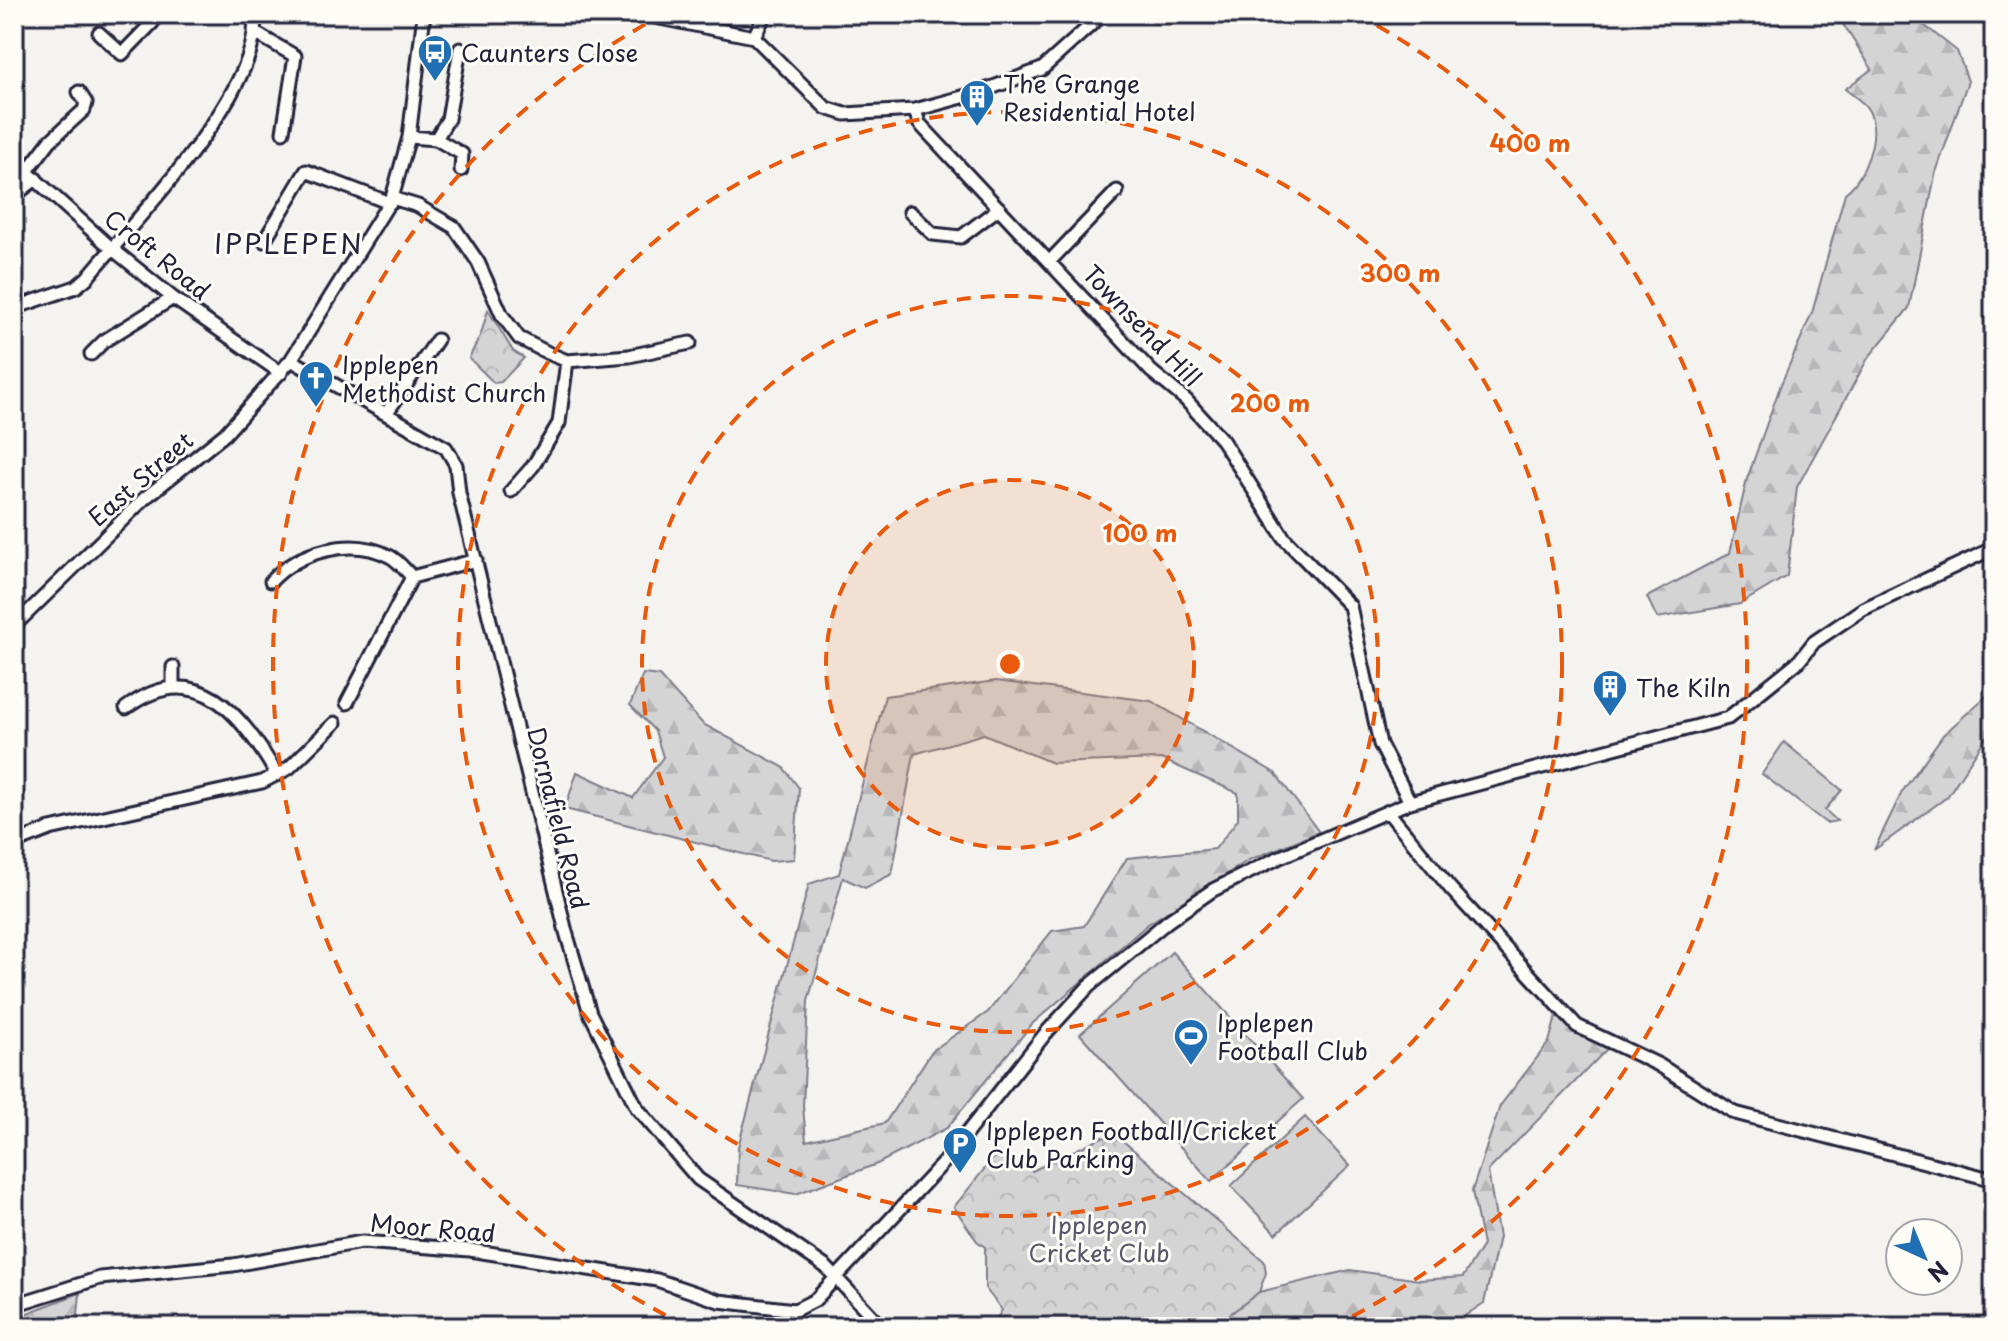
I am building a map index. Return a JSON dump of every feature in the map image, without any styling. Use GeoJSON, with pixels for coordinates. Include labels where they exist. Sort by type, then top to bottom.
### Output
{"type":"FeatureCollection","features":[{"type":"Feature","properties":{"kind":"street"},"geometry":{"type":"LineString","coordinates":[[99,33],[122,54],[153,22],[145,14]]}},
{"type":"Feature","properties":{"kind":"street"},"geometry":{"type":"LineString","coordinates":[[14,308],[76,287],[161,191],[223,110],[257,34],[254,14]]}},
{"type":"Feature","properties":{"kind":"street","name":"East Street"},"geometry":{"type":"LineString","coordinates":[[14,626],[145,498],[225,434],[291,360],[391,200],[409,137],[424,14]]}},
{"type":"Feature","properties":{"kind":"street"},"geometry":{"type":"LineString","coordinates":[[566,14],[650,16],[754,37],[826,108],[845,114],[915,110],[977,93],[1042,69],[1103,14]]}},
{"type":"Feature","properties":{"kind":"street"},"geometry":{"type":"LineString","coordinates":[[712,28],[714,14]]}},
{"type":"Feature","properties":{"kind":"street"},"geometry":{"type":"LineString","coordinates":[[754,37],[765,14]]}},
{"type":"Feature","properties":{"kind":"street"},"geometry":{"type":"LineString","coordinates":[[257,34],[295,56],[283,132]]}},
{"type":"Feature","properties":{"kind":"street"},"geometry":{"type":"LineString","coordinates":[[436,139],[448,119],[460,49]]}},
{"type":"Feature","properties":{"kind":"street"},"geometry":{"type":"LineString","coordinates":[[14,196],[32,175],[50,141],[84,110],[86,103],[79,92]]}},
{"type":"Feature","properties":{"kind":"street","name":"Townsend Hill"},"geometry":{"type":"LineString","coordinates":[[915,110],[919,123],[1151,371],[1186,400],[1222,440],[1284,538],[1350,606],[1380,744],[1410,802]]}},
{"type":"Feature","properties":{"kind":"street"},"geometry":{"type":"LineString","coordinates":[[409,137],[436,139],[462,154],[461,170]]}},
{"type":"Feature","properties":{"kind":"street","name":"Croft Road"},"geometry":{"type":"LineString","coordinates":[[14,160],[110,247],[173,298],[281,373]]}},
{"type":"Feature","properties":{"kind":"street"},"geometry":{"type":"LineString","coordinates":[[264,241],[306,171],[418,206],[454,227],[478,262],[502,315],[519,338],[567,361],[629,356],[690,343]]}},
{"type":"Feature","properties":{"kind":"street"},"geometry":{"type":"LineString","coordinates":[[1050,261],[1117,191]]}},
{"type":"Feature","properties":{"kind":"street"},"geometry":{"type":"LineString","coordinates":[[910,212],[933,234],[961,237],[999,208]]}},
{"type":"Feature","properties":{"kind":"street"},"geometry":{"type":"LineString","coordinates":[[91,354],[104,341],[173,298]]}},
{"type":"Feature","properties":{"kind":"street"},"geometry":{"type":"LineString","coordinates":[[386,414],[437,340]]}},
{"type":"Feature","properties":{"kind":"street","name":"Dornafield Road"},"geometry":{"type":"LineString","coordinates":[[291,360],[439,443],[451,455],[566,932],[590,1013],[637,1108],[710,1190],[837,1277],[882,1327]]}},
{"type":"Feature","properties":{"kind":"street"},"geometry":{"type":"LineString","coordinates":[[511,491],[533,466],[559,423],[567,361]]}},
{"type":"Feature","properties":{"kind":"street","name":"Moor Road"},"geometry":{"type":"LineString","coordinates":[[14,1305],[100,1278],[233,1265],[362,1242],[470,1250],[657,1280],[719,1301],[795,1310],[815,1300],[944,1162],[1045,1034],[1089,986],[1168,921],[1213,890],[1278,858],[1410,802],[1728,718],[1799,661],[1814,642],[1863,609],[1994,548]]}},
{"type":"Feature","properties":{"kind":"street"},"geometry":{"type":"LineString","coordinates":[[271,581],[299,559],[342,549],[386,554],[412,577]]}},
{"type":"Feature","properties":{"kind":"street"},"geometry":{"type":"LineString","coordinates":[[347,703],[412,577],[476,560]]}},
{"type":"Feature","properties":{"kind":"street"},"geometry":{"type":"LineString","coordinates":[[173,667],[173,686]]}},
{"type":"Feature","properties":{"kind":"street"},"geometry":{"type":"LineString","coordinates":[[126,708],[173,686],[192,688],[235,715],[256,739],[277,775]]}},
{"type":"Feature","properties":{"kind":"street"},"geometry":{"type":"LineString","coordinates":[[14,843],[50,829],[244,788],[277,775],[307,753],[335,723]]}},
{"type":"Feature","properties":{"kind":"street"},"geometry":{"type":"LineString","coordinates":[[1389,813],[1450,888],[1577,1026],[1659,1065],[1735,1113],[1994,1180]]}},
{"type":"Feature","properties":{"kind":"green space"},"geometry":{"type":"Polygon","coordinates":[[[1851,14],[1910,14],[1957,51],[1968,81],[1935,175],[1909,308],[1868,358],[1797,487],[1787,576],[1740,604],[1657,618],[1647,597],[1730,553],[1747,479],[1781,384],[1812,313],[1845,193],[1859,178],[1869,156],[1873,132],[1869,111],[1845,89],[1872,69],[1839,18],[1851,14]]]}},
{"type":"Feature","properties":{"kind":"green space"},"geometry":{"type":"Polygon","coordinates":[[[1994,220],[1994,301],[1987,260],[1994,220]]]}},
{"type":"Feature","properties":{"kind":"green space"},"geometry":{"type":"Polygon","coordinates":[[[488,310],[513,351],[524,358],[501,382],[494,383],[469,358],[488,310]]]}},
{"type":"Feature","properties":{"kind":"green space"},"geometry":{"type":"Polygon","coordinates":[[[643,674],[659,676],[703,724],[783,767],[799,788],[794,859],[771,861],[565,809],[577,772],[633,798],[663,757],[655,731],[630,705],[643,674]]]}},
{"type":"Feature","properties":{"kind":"green space"},"geometry":{"type":"Polygon","coordinates":[[[996,681],[1151,701],[1275,773],[1319,832],[1249,860],[1148,924],[1032,1024],[947,1128],[877,1164],[796,1194],[737,1185],[738,1147],[809,884],[839,874],[885,696],[996,681]],[[984,734],[914,754],[892,874],[865,888],[843,878],[808,1001],[803,1106],[806,1141],[885,1123],[932,1051],[988,1012],[1052,931],[1084,926],[1127,858],[1215,849],[1238,819],[1238,793],[1161,759],[1052,763],[984,734]]]}},
{"type":"Feature","properties":{"kind":"green space"},"geometry":{"type":"Polygon","coordinates":[[[1994,686],[1994,725],[1947,797],[1874,850],[1902,792],[1943,735],[1994,686]]]}},
{"type":"Feature","properties":{"kind":"green space"},"geometry":{"type":"Polygon","coordinates":[[[1784,742],[1842,790],[1825,810],[1837,821],[1826,823],[1762,774],[1784,742]]]}},
{"type":"Feature","properties":{"kind":"green space","name":"Ipplepen Football Club"},"geometry":{"type":"Polygon","coordinates":[[[1172,952],[1303,1099],[1211,1181],[1080,1034],[1172,952]]]}},
{"type":"Feature","properties":{"kind":"green space"},"geometry":{"type":"Polygon","coordinates":[[[1556,1017],[1609,1047],[1488,1171],[1499,1237],[1484,1303],[1448,1327],[1213,1327],[1259,1292],[1350,1270],[1420,1280],[1463,1277],[1483,1245],[1472,1191],[1500,1106],[1549,1042],[1556,1017]]]}},
{"type":"Feature","properties":{"kind":"green space"},"geometry":{"type":"Polygon","coordinates":[[[1305,1117],[1350,1166],[1276,1234],[1231,1186],[1305,1117]]]}},
{"type":"Feature","properties":{"kind":"green space","name":"Ipplepen Cricket Club"},"geometry":{"type":"Polygon","coordinates":[[[1102,1137],[1123,1141],[1264,1261],[1266,1273],[1259,1292],[1213,1327],[993,1325],[1002,1310],[985,1288],[985,1247],[977,1241],[954,1207],[998,1152],[1032,1171],[1102,1137]]]}},
{"type":"Feature","properties":{"kind":"green space"},"geometry":{"type":"Polygon","coordinates":[[[80,1293],[77,1327],[14,1327],[14,1318],[80,1293]]]}},
{"type":"Feature","properties":{"kind":"place","name":"Caunters Close"},"geometry":{"type":"Point","coordinates":[435,83]}},
{"type":"Feature","properties":{"kind":"place","name":"The Grange Residential Hotel"},"geometry":{"type":"Point","coordinates":[977,128]}},
{"type":"Feature","properties":{"kind":"place","name":"Ipplepen Methodist Church"},"geometry":{"type":"Point","coordinates":[316,409]}},
{"type":"Feature","properties":{"kind":"place","name":"The Kiln"},"geometry":{"type":"Point","coordinates":[1610,718]}},
{"type":"Feature","properties":{"kind":"place","name":"Ipplepen Football Club"},"geometry":{"type":"Point","coordinates":[1191,1067]}},
{"type":"Feature","properties":{"kind":"place","name":"Ipplepen Football/Cricket Club Parking"},"geometry":{"type":"Point","coordinates":[960,1175]}},
{"type":"Feature","properties":{"kind":"district","name":"IPPLEPEN"},"geometry":{"type":"Point","coordinates":[289,242]}}]}
